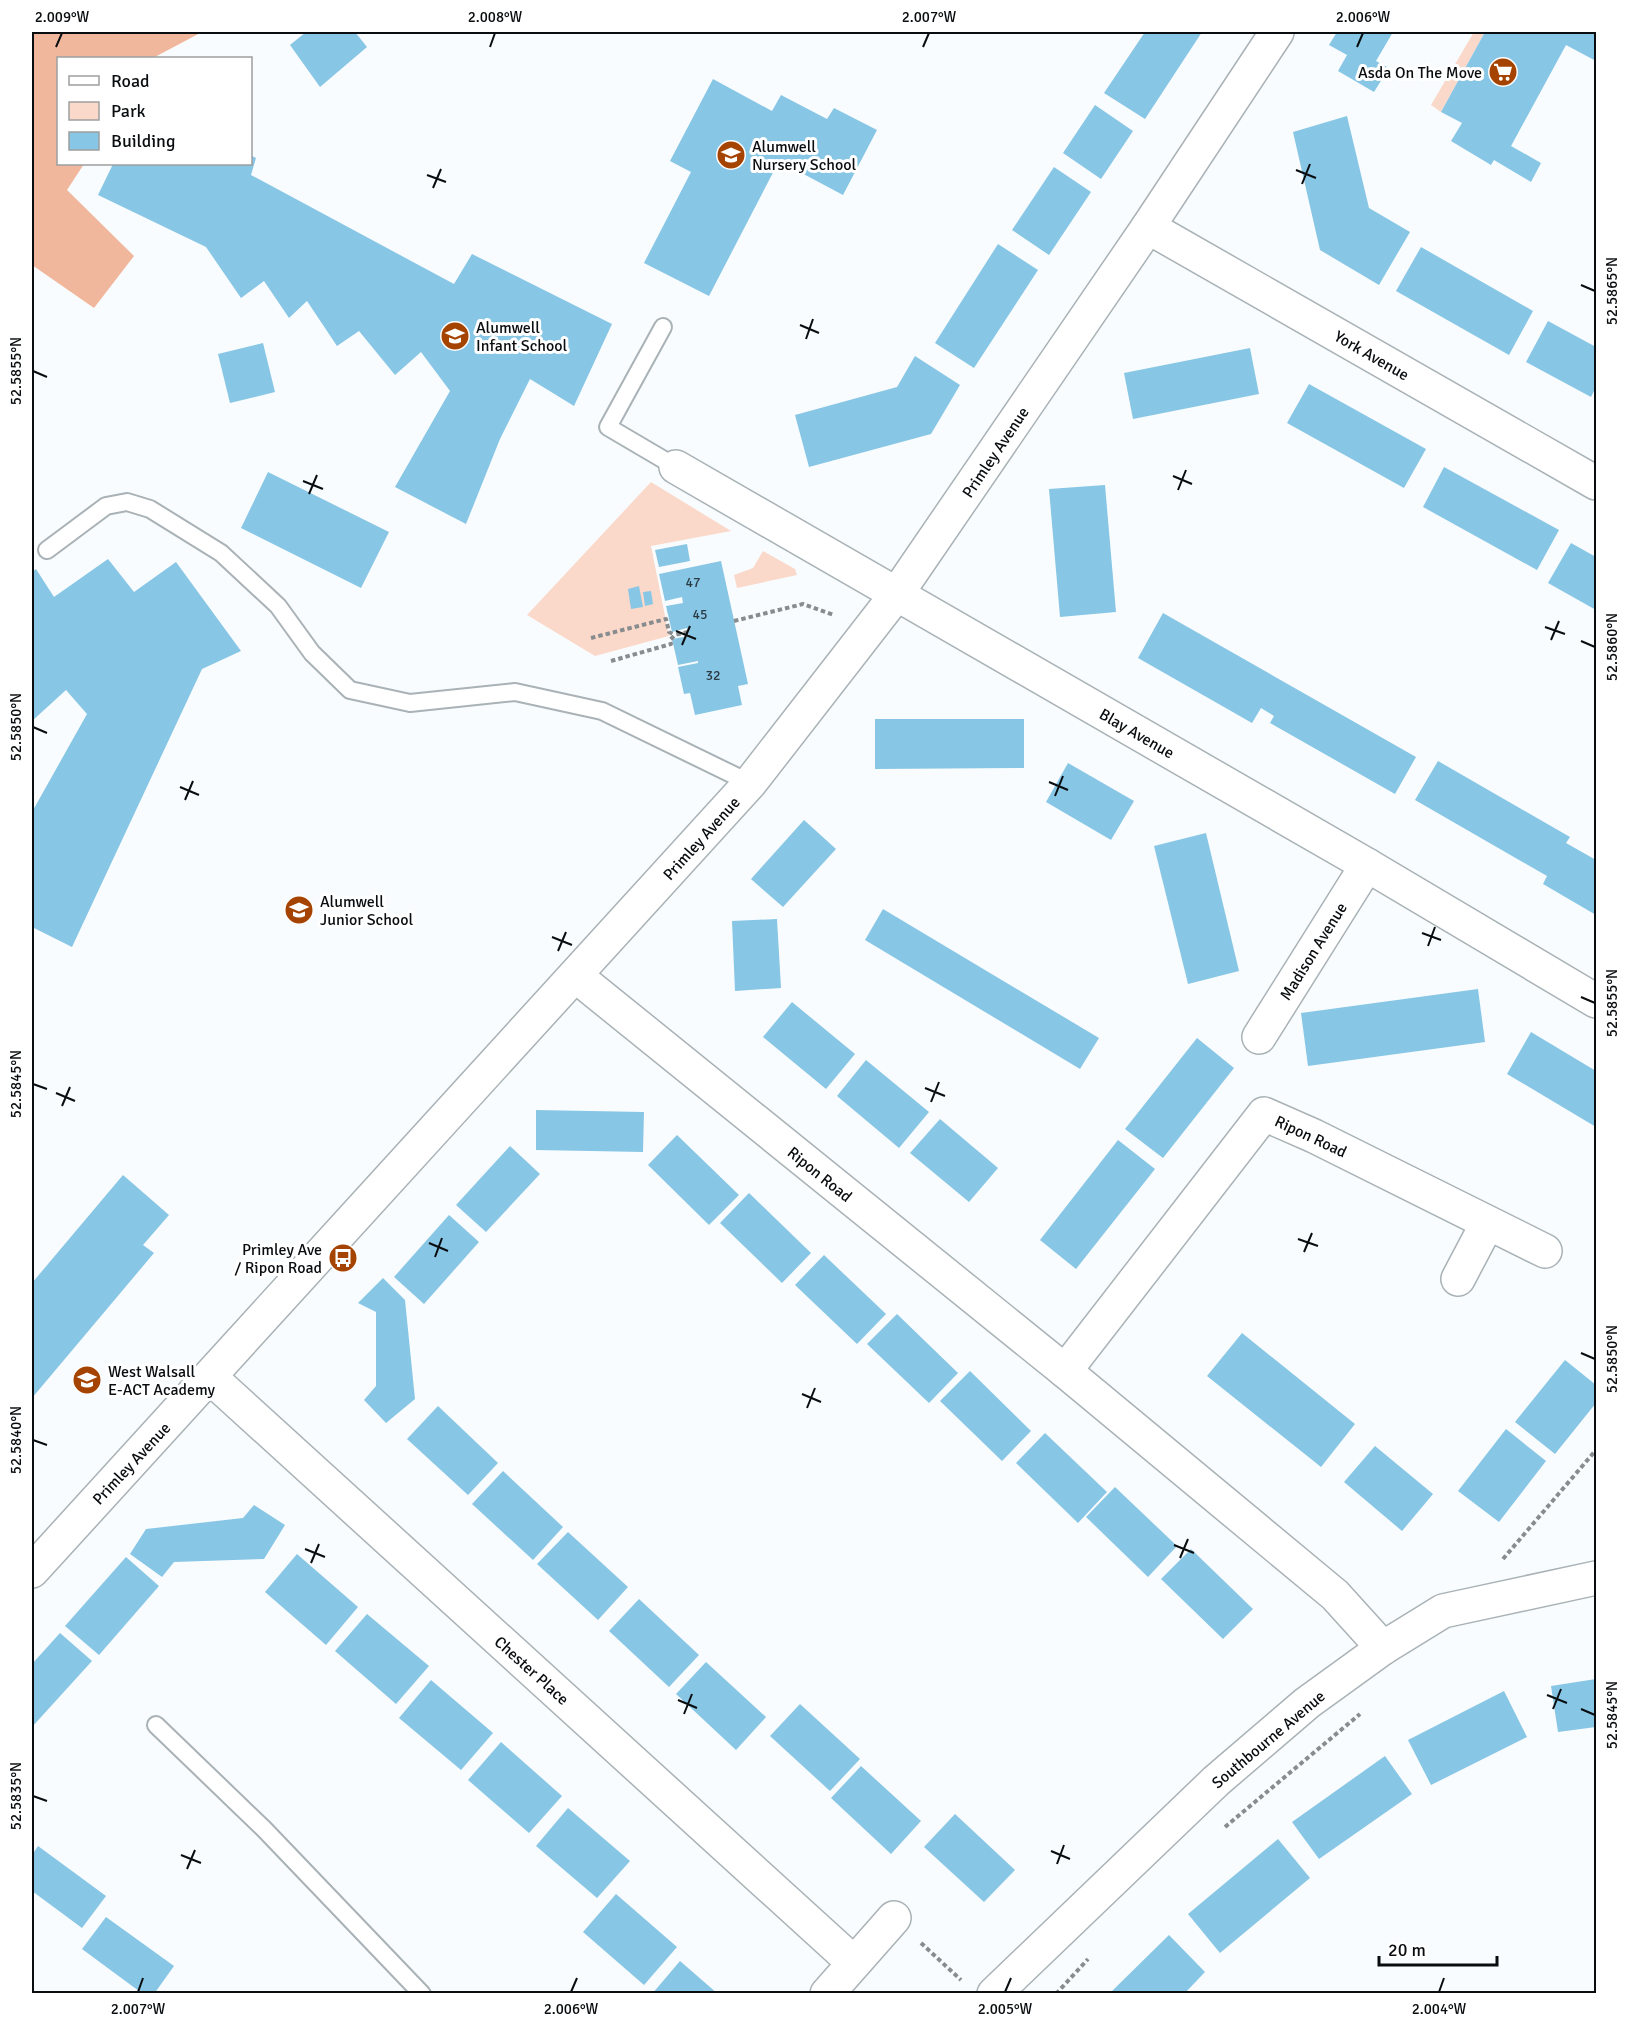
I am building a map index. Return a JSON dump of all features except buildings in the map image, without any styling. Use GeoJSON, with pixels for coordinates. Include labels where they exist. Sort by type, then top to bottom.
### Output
{"type":"FeatureCollection","features":[{"type":"Feature","properties":{"kind":"street","name":"Primley Avenue"},"geometry":{"type":"LineString","coordinates":[[32,1571],[750,783],[896,595],[1148,227],[1277,32]]}},
{"type":"Feature","properties":{"kind":"street","name":"York Avenue"},"geometry":{"type":"LineString","coordinates":[[1148,227],[1596,483]]}},
{"type":"Feature","properties":{"kind":"street","name":"Blay Avenue"},"geometry":{"type":"LineString","coordinates":[[676,467],[1368,865],[1596,1001]]}},
{"type":"Feature","properties":{"kind":"street","name":"Madison Avenue"},"geometry":{"type":"LineString","coordinates":[[1259,1037],[1368,865]]}},
{"type":"Feature","properties":{"kind":"street","name":"Ripon Road"},"geometry":{"type":"LineString","coordinates":[[576,976],[1065,1371],[1335,1595],[1383,1648]]}},
{"type":"Feature","properties":{"kind":"street","name":"Ripon Road"},"geometry":{"type":"LineString","coordinates":[[1065,1371],[1264,1114],[1314,1136],[1545,1251]]}},
{"type":"Feature","properties":{"kind":"street"},"geometry":{"type":"LineString","coordinates":[[1458,1278],[1487,1224]]}},
{"type":"Feature","properties":{"kind":"street","name":"Chester Place"},"geometry":{"type":"LineString","coordinates":[[210,1377],[854,1963]]}},
{"type":"Feature","properties":{"kind":"street","name":"Southbourne Avenue"},"geometry":{"type":"LineString","coordinates":[[981,1990],[1307,1703],[1383,1648],[1443,1611],[1596,1578]]}},
{"type":"Feature","properties":{"kind":"street"},"geometry":{"type":"LineString","coordinates":[[827,1994],[894,1918]]}},
{"type":"Feature","properties":{"kind":"lane"},"geometry":{"type":"LineString","coordinates":[[663,327],[608,427],[676,467]]}},
{"type":"Feature","properties":{"kind":"lane"},"geometry":{"type":"LineString","coordinates":[[47,550],[106,506],[127,502],[150,508],[221,553],[278,606],[312,653],[350,690],[410,703],[515,692],[602,711],[750,783]]}},
{"type":"Feature","properties":{"kind":"lane"},"geometry":{"type":"LineString","coordinates":[[156,1725],[264,1829],[422,1994]]}},
{"type":"Feature","properties":{"kind":"path"},"geometry":{"type":"LineString","coordinates":[[734,621],[803,604]]}},
{"type":"Feature","properties":{"kind":"path"},"geometry":{"type":"LineString","coordinates":[[591,638],[666,619],[669,632],[675,635]]}},
{"type":"Feature","properties":{"kind":"path"},"geometry":{"type":"LineString","coordinates":[[611,661],[671,644],[670,640],[675,635],[688,632]]}},
{"type":"Feature","properties":{"kind":"path"},"geometry":{"type":"LineString","coordinates":[[1480,1603],[1477,1591],[1596,1450]]}},
{"type":"Feature","properties":{"kind":"path"},"geometry":{"type":"LineString","coordinates":[[1219,1833],[1367,1708]]}},
{"type":"Feature","properties":{"kind":"path"},"geometry":{"type":"LineString","coordinates":[[894,1918],[981,1990]]}},
{"type":"Feature","properties":{"kind":"path"},"geometry":{"type":"LineString","coordinates":[[1056,1994],[1095,1952]]}},
{"type":"Feature","properties":{"kind":"green space"},"geometry":{"type":"Polygon","coordinates":[[[1474,32],[1485,32],[1441,112],[1431,105],[1474,32]]]}},
{"type":"Feature","properties":{"kind":"green space"},"geometry":{"type":"Polygon","coordinates":[[[651,482],[731,531],[651,546],[669,636],[595,656],[527,615],[651,482]]]}},
{"type":"Feature","properties":{"kind":"green space"},"geometry":{"type":"Polygon","coordinates":[[[763,551],[795,569],[797,575],[737,588],[734,575],[753,568],[763,551]]]}},
{"type":"Feature","properties":{"kind":"shaded area"},"geometry":{"type":"Polygon","coordinates":[[[32,32],[202,32],[155,57],[57,57],[57,165],[83,165],[67,190],[134,256],[94,308],[32,265],[32,32]]]}},
{"type":"Feature","properties":{"kind":"place","name":"Asda On The Move"},"geometry":{"type":"Point","coordinates":[1503,72]}},
{"type":"Feature","properties":{"kind":"place","name":"Alumwell Nursery School"},"geometry":{"type":"Point","coordinates":[731,155]}},
{"type":"Feature","properties":{"kind":"place","name":"Alumwell Infant School"},"geometry":{"type":"Point","coordinates":[455,336]}},
{"type":"Feature","properties":{"kind":"place","name":"Alumwell Junior School"},"geometry":{"type":"Point","coordinates":[299,910]}},
{"type":"Feature","properties":{"kind":"place","name":"Primley Ave / Ripon Road"},"geometry":{"type":"Point","coordinates":[343,1258]}},
{"type":"Feature","properties":{"kind":"place","name":"West Walsall E-ACT Academy"},"geometry":{"type":"Point","coordinates":[87,1380]}}]}
